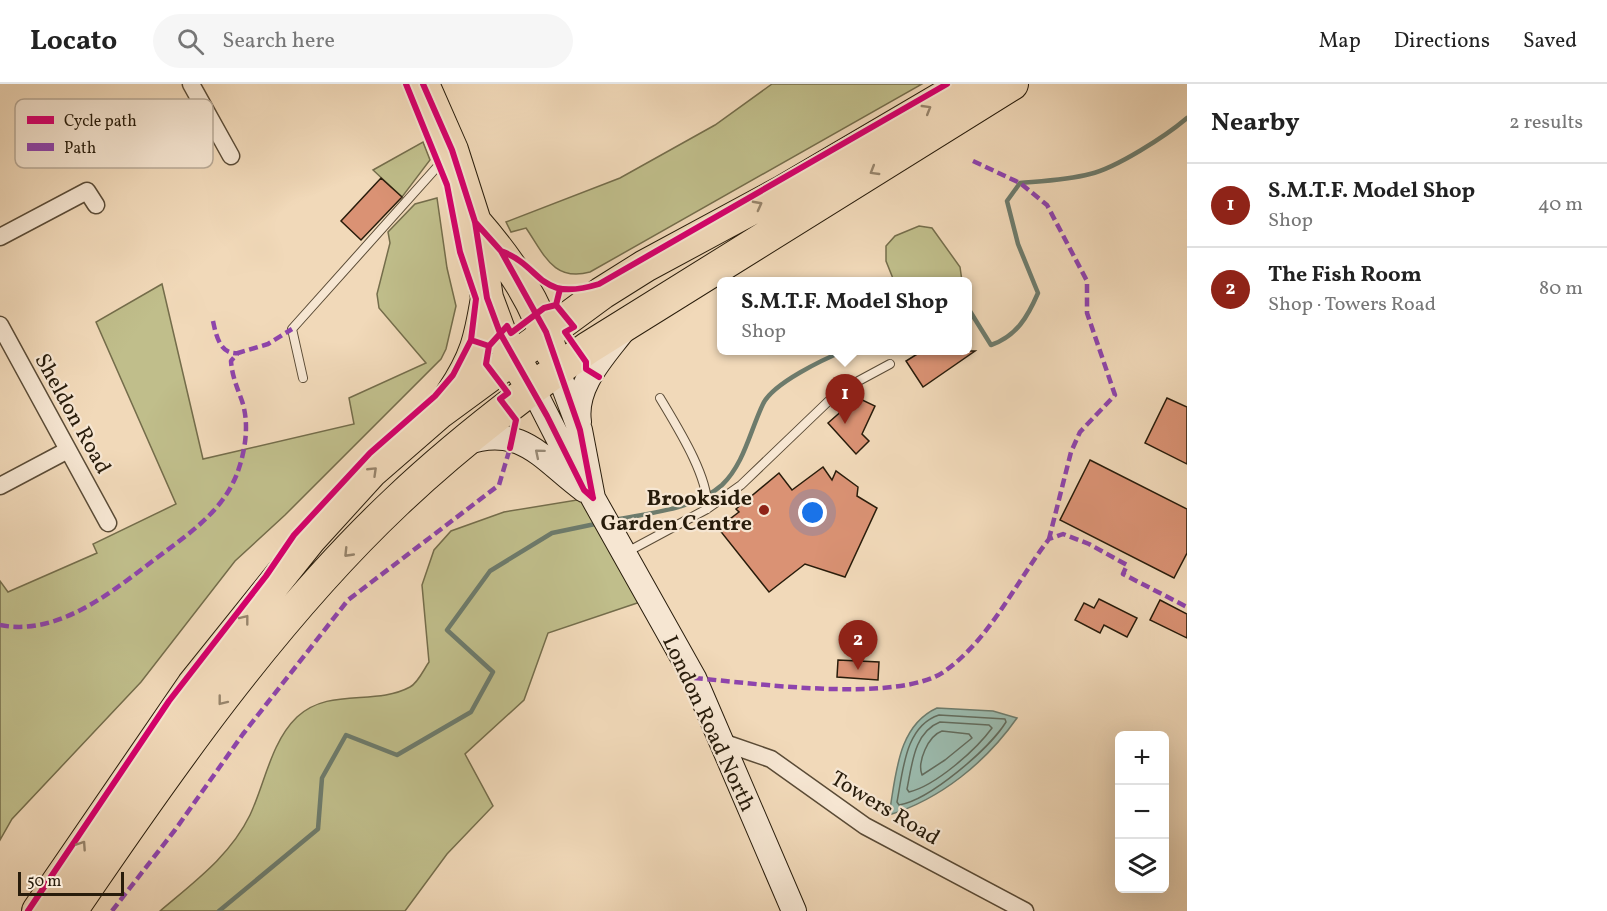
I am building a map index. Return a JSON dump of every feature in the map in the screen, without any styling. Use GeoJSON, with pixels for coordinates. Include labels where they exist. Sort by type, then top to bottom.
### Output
{"type":"FeatureCollection","features":[{"type":"Feature","properties":{"kind":"highway"},"geometry":{"type":"LineString","coordinates":[[423,84],[452,150],[489,255],[536,360]]}},
{"type":"Feature","properties":{"kind":"highway"},"geometry":{"type":"LineString","coordinates":[[72,911],[218,706],[276,633],[396,502],[465,443],[536,360],[602,293],[645,266],[784,191],[966,84]]}},
{"type":"Feature","properties":{"kind":"highway"},"geometry":{"type":"LineString","coordinates":[[38,911],[193,685],[282,573],[371,472],[440,412],[536,360],[632,318],[1012,84]]}},
{"type":"Feature","properties":{"kind":"highway"},"geometry":{"type":"LineString","coordinates":[[282,573],[370,504],[475,408],[536,360],[634,295],[717,247],[827,200]]}},
{"type":"Feature","properties":{"kind":"highway"},"geometry":{"type":"LineString","coordinates":[[481,228],[501,251],[514,273],[536,360]]}},
{"type":"Feature","properties":{"kind":"highway"},"geometry":{"type":"LineString","coordinates":[[440,412],[472,363],[480,343],[487,298],[481,228]]}},
{"type":"Feature","properties":{"kind":"highway"},"geometry":{"type":"LineString","coordinates":[[514,273],[558,295],[602,293]]}},
{"type":"Feature","properties":{"kind":"highway"},"geometry":{"type":"LineString","coordinates":[[487,298],[536,360]]}},
{"type":"Feature","properties":{"kind":"main road"},"geometry":{"type":"LineString","coordinates":[[592,499],[578,412],[588,381],[596,366],[632,318]]}},
{"type":"Feature","properties":{"kind":"main road"},"geometry":{"type":"LineString","coordinates":[[536,360],[580,430]]}},
{"type":"Feature","properties":{"kind":"main road","name":"London Road North"},"geometry":{"type":"LineString","coordinates":[[536,360],[592,499],[694,678],[724,743],[794,911]]}},
{"type":"Feature","properties":{"kind":"main road"},"geometry":{"type":"LineString","coordinates":[[465,443],[499,437],[522,442],[542,454],[592,499]]}},
{"type":"Feature","properties":{"kind":"street"},"geometry":{"type":"LineString","coordinates":[[191,84],[199,99]]}},
{"type":"Feature","properties":{"kind":"street"},"geometry":{"type":"LineString","coordinates":[[213,124],[231,156]]}},
{"type":"Feature","properties":{"kind":"street"},"geometry":{"type":"LineString","coordinates":[[0,237],[87,191],[96,205]]}},
{"type":"Feature","properties":{"kind":"street","name":"Sheldon Road"},"geometry":{"type":"LineString","coordinates":[[0,325],[108,523]]}},
{"type":"Feature","properties":{"kind":"street"},"geometry":{"type":"LineString","coordinates":[[0,486],[68,450]]}},
{"type":"Feature","properties":{"kind":"street","name":"Towers Road"},"geometry":{"type":"LineString","coordinates":[[724,743],[771,759],[865,826],[1025,911]]}},
{"type":"Feature","properties":{"kind":"lane"},"geometry":{"type":"LineString","coordinates":[[303,378],[292,329],[452,150]]}},
{"type":"Feature","properties":{"kind":"lane"},"geometry":{"type":"LineString","coordinates":[[619,546],[707,509],[741,485],[838,392],[890,364]]}},
{"type":"Feature","properties":{"kind":"lane"},"geometry":{"type":"LineString","coordinates":[[660,398],[701,478],[708,497],[707,509]]}},
{"type":"Feature","properties":{"kind":"shaded area"},"geometry":{"type":"Polygon","coordinates":[[[772,84],[922,84],[590,272],[577,274],[558,269],[544,256],[526,228],[511,232],[506,222],[620,178],[715,125],[772,84]]]}},
{"type":"Feature","properties":{"kind":"shaded area"},"geometry":{"type":"Polygon","coordinates":[[[423,142],[430,160],[402,197],[373,170],[423,142]]]}},
{"type":"Feature","properties":{"kind":"shaded area"},"geometry":{"type":"Polygon","coordinates":[[[437,198],[447,268],[456,306],[446,349],[441,359],[285,515],[235,561],[141,682],[12,819],[0,840],[0,581],[8,592],[97,553],[93,544],[176,504],[96,322],[162,284],[203,459],[354,424],[349,398],[426,363],[379,308],[377,294],[390,243],[388,232],[415,204],[437,198]]]}},
{"type":"Feature","properties":{"kind":"shaded area"},"geometry":{"type":"Polygon","coordinates":[[[919,226],[932,228],[960,267],[961,277],[892,277],[886,261],[886,246],[895,236],[919,226]]]}},
{"type":"Feature","properties":{"kind":"shaded area"},"geometry":{"type":"Polygon","coordinates":[[[589,498],[649,599],[548,633],[524,700],[465,754],[493,806],[447,854],[405,911],[160,911],[210,868],[242,830],[281,738],[297,717],[323,702],[396,693],[410,687],[418,679],[429,662],[422,585],[434,550],[451,531],[504,512],[589,498]]]}},
{"type":"Feature","properties":{"kind":"water"},"geometry":{"type":"Polygon","coordinates":[[[937,708],[993,711],[1017,718],[977,764],[961,777],[927,799],[889,815],[897,769],[906,739],[924,716],[937,708]]]}},
{"type":"Feature","properties":{"kind":"building"},"geometry":{"type":"Polygon","coordinates":[[[381,178],[402,197],[361,240],[341,221],[381,178]]]}},
{"type":"Feature","properties":{"kind":"building"},"geometry":{"type":"Polygon","coordinates":[[[916,355],[969,355],[923,387],[906,361],[916,355]]]}},
{"type":"Feature","properties":{"kind":"building"},"geometry":{"type":"Polygon","coordinates":[[[855,390],[863,393],[860,399],[875,406],[862,434],[869,441],[856,454],[828,423],[853,401],[846,398],[855,390]]]}},
{"type":"Feature","properties":{"kind":"building"},"geometry":{"type":"Polygon","coordinates":[[[1167,398],[1187,407],[1187,464],[1145,443],[1167,398]]]}},
{"type":"Feature","properties":{"kind":"building"},"geometry":{"type":"Polygon","coordinates":[[[1090,460],[1187,509],[1187,553],[1174,578],[1060,520],[1090,460]]]}},
{"type":"Feature","properties":{"kind":"building"},"geometry":{"type":"Polygon","coordinates":[[[823,467],[832,480],[836,471],[858,487],[857,496],[877,508],[845,577],[805,564],[769,592],[718,528],[739,512],[736,509],[779,473],[792,490],[823,467]]]}},
{"type":"Feature","properties":{"kind":"building"},"geometry":{"type":"Polygon","coordinates":[[[1099,599],[1137,618],[1127,637],[1104,625],[1100,633],[1075,620],[1084,603],[1094,608],[1099,599]]]}},
{"type":"Feature","properties":{"kind":"building"},"geometry":{"type":"Polygon","coordinates":[[[1160,600],[1187,614],[1187,638],[1150,620],[1160,600]]]}},
{"type":"Feature","properties":{"kind":"building"},"geometry":{"type":"Polygon","coordinates":[[[838,660],[879,662],[878,680],[837,677],[838,660]]]}},
{"type":"Feature","properties":{"kind":"waterway"},"geometry":{"type":"LineString","coordinates":[[972,314],[991,345],[1015,331],[1030,310],[1038,293],[1018,244],[1007,201],[1020,183],[1073,178],[1101,171],[1167,134],[1187,118]]}},
{"type":"Feature","properties":{"kind":"waterway"},"geometry":{"type":"LineString","coordinates":[[614,520],[684,505],[698,500],[722,485],[736,467],[763,404],[769,396],[800,372],[834,355]]}},
{"type":"Feature","properties":{"kind":"waterway"},"geometry":{"type":"LineString","coordinates":[[219,911],[318,829],[322,778],[346,735],[397,755],[471,712],[493,672],[447,630],[490,571],[552,533],[600,523]]}},
{"type":"Feature","properties":{"kind":"marked path"},"geometry":{"type":"LineString","coordinates":[[973,161],[1020,183],[1047,205],[1087,281],[1087,313],[1115,395],[1080,432],[1071,452],[1049,539]]}},
{"type":"Feature","properties":{"kind":"marked path"},"geometry":{"type":"LineString","coordinates":[[213,321],[217,338],[223,347],[227,351],[238,353]]}},
{"type":"Feature","properties":{"kind":"marked path"},"geometry":{"type":"LineString","coordinates":[[0,625],[22,627],[43,624],[85,608],[183,538],[216,508],[233,483],[245,443],[244,409],[231,361],[238,353],[268,344],[292,329]]}},
{"type":"Feature","properties":{"kind":"marked path"},"geometry":{"type":"LineString","coordinates":[[112,911],[175,830],[243,734],[348,600],[499,485],[510,448]]}},
{"type":"Feature","properties":{"kind":"marked path"},"geometry":{"type":"LineString","coordinates":[[694,678],[824,689],[895,687],[923,681],[945,671],[976,643],[1049,539],[1063,534],[1089,544],[1127,565],[1123,574],[1187,607]]}},
{"type":"Feature","properties":{"kind":"cycle path"},"geometry":{"type":"LineString","coordinates":[[28,911],[169,701],[266,576],[294,535],[370,453],[435,396],[453,375],[471,340],[476,299],[460,252],[447,185],[406,84]]}},
{"type":"Feature","properties":{"kind":"cycle path"},"geometry":{"type":"LineString","coordinates":[[423,84],[452,150],[475,222],[487,298],[500,333],[547,416],[584,490],[593,498]]}},
{"type":"Feature","properties":{"kind":"cycle path"},"geometry":{"type":"LineString","coordinates":[[501,251],[515,258],[552,286],[579,289],[599,284],[947,84]]}},
{"type":"Feature","properties":{"kind":"cycle path"},"geometry":{"type":"LineString","coordinates":[[475,222],[501,251],[546,332],[580,430],[593,498]]}},
{"type":"Feature","properties":{"kind":"cycle path"},"geometry":{"type":"LineString","coordinates":[[471,340],[489,346],[507,326],[511,333],[544,308],[556,305],[560,289]]}},
{"type":"Feature","properties":{"kind":"cycle path"},"geometry":{"type":"LineString","coordinates":[[556,305],[574,327],[565,332],[586,362],[586,369],[599,377]]}},
{"type":"Feature","properties":{"kind":"cycle path"},"geometry":{"type":"LineString","coordinates":[[489,346],[486,364],[508,393],[500,399],[516,420],[510,448]]}},
{"type":"Feature","properties":{"kind":"place","name":"S.M.T.F. Model Shop"},"geometry":{"type":"Point","coordinates":[845,424]}},
{"type":"Feature","properties":{"kind":"place","name":"Brookside Garden Centre"},"geometry":{"type":"Point","coordinates":[764,510]}},
{"type":"Feature","properties":{"kind":"place","name":"The Fish Room"},"geometry":{"type":"Point","coordinates":[858,670]}}]}
